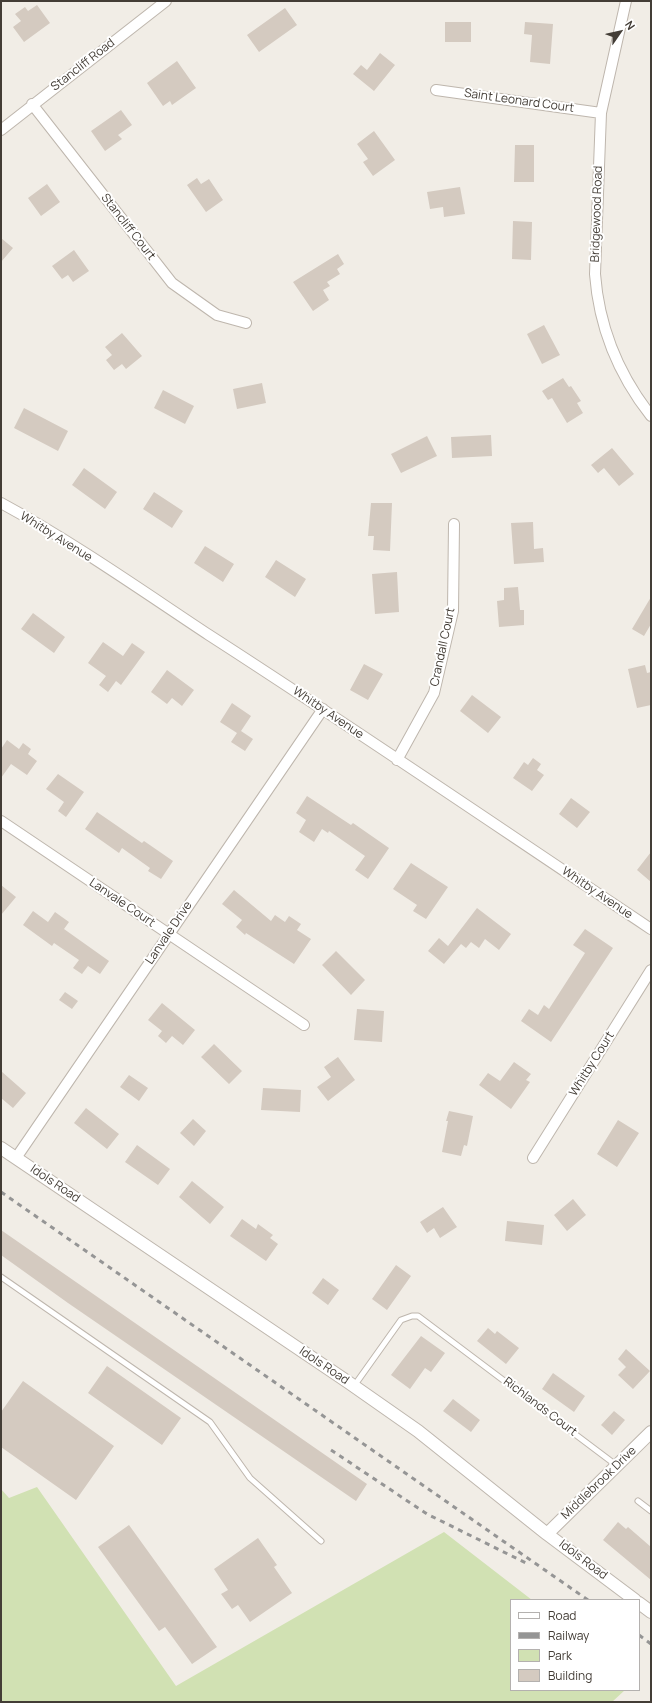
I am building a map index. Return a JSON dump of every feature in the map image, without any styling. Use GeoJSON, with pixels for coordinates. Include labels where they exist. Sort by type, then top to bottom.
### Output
{"type":"FeatureCollection","features":[{"type":"Feature","properties":{"kind":"street","name":"Stancliff Road"},"geometry":{"type":"LineString","coordinates":[[1,130],[32,104],[166,1]]}},
{"type":"Feature","properties":{"kind":"street","name":"Bridgewood Road"},"geometry":{"type":"LineString","coordinates":[[626,1],[601,113],[595,274],[597,297],[611,348],[623,375],[651,416]]}},
{"type":"Feature","properties":{"kind":"street","name":"Saint Leonard Court"},"geometry":{"type":"LineString","coordinates":[[436,90],[601,113]]}},
{"type":"Feature","properties":{"kind":"street","name":"Stancliff Court"},"geometry":{"type":"LineString","coordinates":[[32,104],[172,283],[216,315],[246,323]]}},
{"type":"Feature","properties":{"kind":"street","name":"Whitby Avenue"},"geometry":{"type":"LineString","coordinates":[[1,503],[76,548],[323,709],[651,929]]}},
{"type":"Feature","properties":{"kind":"street","name":"Crandall Court"},"geometry":{"type":"LineString","coordinates":[[397,760],[434,693],[453,611],[454,524]]}},
{"type":"Feature","properties":{"kind":"street","name":"Lanvale Drive"},"geometry":{"type":"LineString","coordinates":[[16,1158],[323,709]]}},
{"type":"Feature","properties":{"kind":"street","name":"Lanvale Court"},"geometry":{"type":"LineString","coordinates":[[1,821],[304,1025]]}},
{"type":"Feature","properties":{"kind":"street","name":"Whitby Court"},"geometry":{"type":"LineString","coordinates":[[533,1158],[651,970]]}},
{"type":"Feature","properties":{"kind":"street","name":"Idols Road"},"geometry":{"type":"LineString","coordinates":[[1,1148],[354,1386],[418,1431],[547,1534],[634,1599]]}},
{"type":"Feature","properties":{"kind":"street","name":"Middlebrook Drive"},"geometry":{"type":"LineString","coordinates":[[547,1534],[651,1432]]}},
{"type":"Feature","properties":{"kind":"street"},"geometry":{"type":"LineString","coordinates":[[640,1604],[651,1612]]}},
{"type":"Feature","properties":{"kind":"lane"},"geometry":{"type":"LineString","coordinates":[[1,1277],[112,1352],[210,1422],[250,1478],[322,1541]]}},
{"type":"Feature","properties":{"kind":"lane","name":"Richlands Court"},"geometry":{"type":"LineString","coordinates":[[354,1386],[401,1320],[405,1317],[418,1316],[617,1466]]}},
{"type":"Feature","properties":{"kind":"lane"},"geometry":{"type":"LineString","coordinates":[[638,1501],[651,1511]]}},
{"type":"Feature","properties":{"kind":"green space"},"geometry":{"type":"Polygon","coordinates":[[[37,1487],[176,1686],[444,1532],[531,1599],[510,1599],[510,1691],[624,1691],[612,1702],[1,1702],[1,1489],[9,1498],[37,1487]]]}},
{"type":"Feature","properties":{"kind":"building"},"geometry":{"type":"Polygon","coordinates":[[[37,5],[50,23],[24,42],[13,27],[21,21],[15,14],[25,7],[28,11],[37,5]]]}},
{"type":"Feature","properties":{"kind":"building"},"geometry":{"type":"Polygon","coordinates":[[[285,8],[297,25],[259,52],[247,35],[285,8]]]}},
{"type":"Feature","properties":{"kind":"building"},"geometry":{"type":"Polygon","coordinates":[[[445,22],[471,22],[471,42],[445,42],[445,22]]]}},
{"type":"Feature","properties":{"kind":"building"},"geometry":{"type":"Polygon","coordinates":[[[525,22],[553,24],[550,64],[530,62],[532,35],[524,34],[525,22]]]}},
{"type":"Feature","properties":{"kind":"building"},"geometry":{"type":"Polygon","coordinates":[[[380,53],[395,65],[374,91],[353,74],[361,65],[367,70],[380,53]]]}},
{"type":"Feature","properties":{"kind":"building"},"geometry":{"type":"Polygon","coordinates":[[[177,61],[196,88],[172,105],[170,101],[163,106],[147,83],[177,61]]]}},
{"type":"Feature","properties":{"kind":"building"},"geometry":{"type":"Polygon","coordinates":[[[121,110],[132,125],[118,135],[122,139],[105,151],[91,131],[121,110]]]}},
{"type":"Feature","properties":{"kind":"building"},"geometry":{"type":"Polygon","coordinates":[[[374,131],[395,160],[373,176],[363,162],[368,159],[357,144],[374,131]]]}},
{"type":"Feature","properties":{"kind":"building"},"geometry":{"type":"Polygon","coordinates":[[[515,145],[534,145],[534,182],[514,182],[515,145]]]}},
{"type":"Feature","properties":{"kind":"building"},"geometry":{"type":"Polygon","coordinates":[[[197,178],[201,184],[209,179],[223,200],[206,212],[187,185],[197,178]]]}},
{"type":"Feature","properties":{"kind":"building"},"geometry":{"type":"Polygon","coordinates":[[[47,184],[60,202],[41,216],[28,198],[47,184]]]}},
{"type":"Feature","properties":{"kind":"building"},"geometry":{"type":"Polygon","coordinates":[[[460,187],[465,214],[444,217],[443,207],[430,209],[427,192],[460,187]]]}},
{"type":"Feature","properties":{"kind":"building"},"geometry":{"type":"Polygon","coordinates":[[[513,221],[532,222],[531,260],[512,259],[513,221]]]}},
{"type":"Feature","properties":{"kind":"building"},"geometry":{"type":"Polygon","coordinates":[[[1,238],[13,248],[1,262],[1,238]]]}},
{"type":"Feature","properties":{"kind":"building"},"geometry":{"type":"Polygon","coordinates":[[[74,250],[89,271],[73,282],[68,275],[62,279],[52,266],[74,250]]]}},
{"type":"Feature","properties":{"kind":"building"},"geometry":{"type":"Polygon","coordinates":[[[338,254],[344,264],[337,269],[340,274],[327,282],[330,286],[323,290],[329,300],[313,311],[293,282],[338,254]]]}},
{"type":"Feature","properties":{"kind":"building"},"geometry":{"type":"Polygon","coordinates":[[[544,325],[560,355],[542,364],[527,334],[544,325]]]}},
{"type":"Feature","properties":{"kind":"building"},"geometry":{"type":"Polygon","coordinates":[[[122,333],[142,356],[126,369],[122,364],[114,370],[106,360],[112,355],[105,347],[122,333]]]}},
{"type":"Feature","properties":{"kind":"building"},"geometry":{"type":"Polygon","coordinates":[[[563,378],[569,387],[571,386],[581,401],[577,403],[583,413],[567,423],[552,398],[548,400],[542,391],[563,378]]]}},
{"type":"Feature","properties":{"kind":"building"},"geometry":{"type":"Polygon","coordinates":[[[262,383],[266,403],[237,409],[233,389],[262,383]]]}},
{"type":"Feature","properties":{"kind":"building"},"geometry":{"type":"Polygon","coordinates":[[[163,390],[194,406],[185,424],[154,408],[163,390]]]}},
{"type":"Feature","properties":{"kind":"building"},"geometry":{"type":"Polygon","coordinates":[[[24,408],[68,431],[58,451],[14,428],[24,408]]]}},
{"type":"Feature","properties":{"kind":"building"},"geometry":{"type":"Polygon","coordinates":[[[491,435],[492,456],[452,458],[451,437],[491,435]]]}},
{"type":"Feature","properties":{"kind":"building"},"geometry":{"type":"Polygon","coordinates":[[[427,436],[437,456],[401,473],[391,454],[427,436]]]}},
{"type":"Feature","properties":{"kind":"building"},"geometry":{"type":"Polygon","coordinates":[[[612,448],[634,474],[619,486],[604,468],[598,473],[591,465],[612,448]]]}},
{"type":"Feature","properties":{"kind":"building"},"geometry":{"type":"Polygon","coordinates":[[[84,468],[117,492],[105,509],[72,485],[84,468]]]}},
{"type":"Feature","properties":{"kind":"building"},"geometry":{"type":"Polygon","coordinates":[[[154,492],[183,511],[172,528],[143,509],[154,492]]]}},
{"type":"Feature","properties":{"kind":"building"},"geometry":{"type":"Polygon","coordinates":[[[371,503],[392,503],[390,551],[373,550],[374,536],[368,536],[371,503]]]}},
{"type":"Feature","properties":{"kind":"building"},"geometry":{"type":"Polygon","coordinates":[[[533,522],[534,549],[543,548],[544,562],[514,564],[511,523],[533,522]]]}},
{"type":"Feature","properties":{"kind":"building"},"geometry":{"type":"Polygon","coordinates":[[[205,546],[234,564],[223,582],[194,563],[205,546]]]}},
{"type":"Feature","properties":{"kind":"building"},"geometry":{"type":"Polygon","coordinates":[[[276,560],[306,579],[295,597],[265,577],[276,560]]]}},
{"type":"Feature","properties":{"kind":"building"},"geometry":{"type":"Polygon","coordinates":[[[397,572],[399,612],[375,614],[372,574],[397,572]]]}},
{"type":"Feature","properties":{"kind":"building"},"geometry":{"type":"Polygon","coordinates":[[[518,587],[520,610],[524,610],[524,625],[499,627],[497,601],[504,600],[504,588],[518,587]]]}},
{"type":"Feature","properties":{"kind":"building"},"geometry":{"type":"Polygon","coordinates":[[[651,597],[651,624],[644,636],[632,629],[651,597]]]}},
{"type":"Feature","properties":{"kind":"building"},"geometry":{"type":"Polygon","coordinates":[[[33,613],[65,637],[54,653],[21,629],[33,613]]]}},
{"type":"Feature","properties":{"kind":"building"},"geometry":{"type":"Polygon","coordinates":[[[103,642],[123,656],[132,643],[145,652],[121,685],[116,681],[108,692],[99,685],[106,676],[88,663],[103,642]]]}},
{"type":"Feature","properties":{"kind":"building"},"geometry":{"type":"Polygon","coordinates":[[[364,664],[383,674],[368,700],[350,690],[364,664]]]}},
{"type":"Feature","properties":{"kind":"building"},"geometry":{"type":"Polygon","coordinates":[[[645,665],[647,673],[651,672],[651,705],[637,708],[628,669],[645,665]]]}},
{"type":"Feature","properties":{"kind":"building"},"geometry":{"type":"Polygon","coordinates":[[[167,670],[194,690],[182,706],[172,698],[167,704],[151,692],[167,670]]]}},
{"type":"Feature","properties":{"kind":"building"},"geometry":{"type":"Polygon","coordinates":[[[472,695],[501,717],[488,733],[460,711],[472,695]]]}},
{"type":"Feature","properties":{"kind":"building"},"geometry":{"type":"Polygon","coordinates":[[[232,703],[251,716],[241,731],[253,739],[245,751],[231,742],[237,733],[220,722],[232,703]]]}},
{"type":"Feature","properties":{"kind":"building"},"geometry":{"type":"Polygon","coordinates":[[[7,740],[19,749],[23,743],[31,749],[28,754],[37,761],[27,775],[11,764],[1,778],[1,749],[7,740]]]}},
{"type":"Feature","properties":{"kind":"building"},"geometry":{"type":"Polygon","coordinates":[[[533,758],[541,764],[537,770],[544,775],[532,791],[513,778],[524,762],[528,765],[533,758]]]}},
{"type":"Feature","properties":{"kind":"building"},"geometry":{"type":"Polygon","coordinates":[[[58,774],[84,792],[66,817],[58,811],[64,802],[46,789],[58,774]]]}},
{"type":"Feature","properties":{"kind":"building"},"geometry":{"type":"Polygon","coordinates":[[[307,796],[351,825],[353,823],[389,848],[368,879],[355,870],[365,856],[329,831],[328,833],[322,829],[314,842],[299,832],[306,820],[296,813],[307,796]]]}},
{"type":"Feature","properties":{"kind":"building"},"geometry":{"type":"Polygon","coordinates":[[[571,798],[590,812],[577,828],[559,814],[571,798]]]}},
{"type":"Feature","properties":{"kind":"building"},"geometry":{"type":"Polygon","coordinates":[[[97,812],[142,843],[144,841],[173,861],[161,879],[148,871],[150,868],[122,848],[119,853],[85,829],[97,812]]]}},
{"type":"Feature","properties":{"kind":"building"},"geometry":{"type":"Polygon","coordinates":[[[651,852],[651,882],[637,870],[651,852]]]}},
{"type":"Feature","properties":{"kind":"building"},"geometry":{"type":"Polygon","coordinates":[[[411,863],[448,887],[426,919],[413,911],[417,905],[393,889],[411,863]]]}},
{"type":"Feature","properties":{"kind":"building"},"geometry":{"type":"Polygon","coordinates":[[[1,885],[16,897],[1,915],[1,885]]]}},
{"type":"Feature","properties":{"kind":"building"},"geometry":{"type":"Polygon","coordinates":[[[234,890],[271,921],[275,915],[285,922],[289,916],[301,924],[297,930],[311,939],[294,964],[246,933],[245,935],[236,927],[242,920],[222,904],[234,890]]]}},
{"type":"Feature","properties":{"kind":"building"},"geometry":{"type":"Polygon","coordinates":[[[477,908],[511,934],[499,950],[485,939],[479,948],[471,942],[466,948],[461,944],[444,964],[428,951],[439,938],[448,946],[477,908]]]}},
{"type":"Feature","properties":{"kind":"building"},"geometry":{"type":"Polygon","coordinates":[[[33,911],[48,922],[55,912],[69,922],[64,929],[109,961],[100,974],[88,966],[82,974],[73,968],[79,960],[54,943],[52,946],[23,925],[33,911]]]}},
{"type":"Feature","properties":{"kind":"building"},"geometry":{"type":"Polygon","coordinates":[[[585,929],[613,948],[551,1042],[521,1021],[529,1009],[538,1015],[544,1005],[549,1009],[585,953],[573,945],[585,929]]]}},
{"type":"Feature","properties":{"kind":"building"},"geometry":{"type":"Polygon","coordinates":[[[336,951],[365,980],[351,995],[322,965],[336,951]]]}},
{"type":"Feature","properties":{"kind":"building"},"geometry":{"type":"Polygon","coordinates":[[[65,992],[78,1001],[72,1009],[59,1000],[65,992]]]}},
{"type":"Feature","properties":{"kind":"building"},"geometry":{"type":"Polygon","coordinates":[[[162,1003],[195,1030],[183,1045],[172,1036],[166,1043],[158,1036],[162,1031],[148,1020],[162,1003]]]}},
{"type":"Feature","properties":{"kind":"building"},"geometry":{"type":"Polygon","coordinates":[[[357,1009],[384,1011],[382,1042],[354,1040],[357,1009]]]}},
{"type":"Feature","properties":{"kind":"building"},"geometry":{"type":"Polygon","coordinates":[[[214,1044],[242,1071],[229,1084],[201,1057],[214,1044]]]}},
{"type":"Feature","properties":{"kind":"building"},"geometry":{"type":"Polygon","coordinates":[[[338,1057],[355,1080],[328,1101],[317,1087],[331,1077],[324,1067],[338,1057]]]}},
{"type":"Feature","properties":{"kind":"building"},"geometry":{"type":"Polygon","coordinates":[[[514,1062],[531,1074],[526,1080],[530,1082],[511,1109],[479,1085],[488,1073],[500,1081],[514,1062]]]}},
{"type":"Feature","properties":{"kind":"building"},"geometry":{"type":"Polygon","coordinates":[[[1,1071],[26,1093],[13,1108],[1,1098],[1,1071]]]}},
{"type":"Feature","properties":{"kind":"building"},"geometry":{"type":"Polygon","coordinates":[[[129,1075],[148,1088],[139,1101],[120,1087],[129,1075]]]}},
{"type":"Feature","properties":{"kind":"building"},"geometry":{"type":"Polygon","coordinates":[[[263,1088],[301,1090],[300,1112],[261,1110],[263,1088]]]}},
{"type":"Feature","properties":{"kind":"building"},"geometry":{"type":"Polygon","coordinates":[[[86,1108],[119,1134],[107,1149],[74,1123],[86,1108]]]}},
{"type":"Feature","properties":{"kind":"building"},"geometry":{"type":"Polygon","coordinates":[[[449,1111],[473,1116],[467,1146],[464,1145],[461,1156],[442,1152],[448,1121],[446,1121],[449,1111]]]}},
{"type":"Feature","properties":{"kind":"building"},"geometry":{"type":"Polygon","coordinates":[[[193,1119],[206,1131],[194,1146],[180,1133],[193,1119]]]}},
{"type":"Feature","properties":{"kind":"building"},"geometry":{"type":"Polygon","coordinates":[[[618,1120],[639,1133],[617,1167],[597,1154],[618,1120]]]}},
{"type":"Feature","properties":{"kind":"building"},"geometry":{"type":"Polygon","coordinates":[[[137,1145],[170,1169],[158,1185],[125,1162],[137,1145]]]}},
{"type":"Feature","properties":{"kind":"building"},"geometry":{"type":"Polygon","coordinates":[[[192,1181],[224,1207],[210,1224],[179,1197],[192,1181]]]}},
{"type":"Feature","properties":{"kind":"building"},"geometry":{"type":"Polygon","coordinates":[[[573,1199],[586,1215],[567,1231],[554,1215],[573,1199]]]}},
{"type":"Feature","properties":{"kind":"building"},"geometry":{"type":"Polygon","coordinates":[[[443,1207],[457,1227],[440,1238],[434,1228],[427,1233],[420,1222],[443,1207]]]}},
{"type":"Feature","properties":{"kind":"building"},"geometry":{"type":"Polygon","coordinates":[[[242,1219],[256,1229],[258,1224],[273,1235],[270,1238],[278,1244],[266,1261],[230,1236],[242,1219]]]}},
{"type":"Feature","properties":{"kind":"building"},"geometry":{"type":"Polygon","coordinates":[[[507,1221],[544,1225],[542,1245],[505,1241],[507,1221]]]}},
{"type":"Feature","properties":{"kind":"building"},"geometry":{"type":"Polygon","coordinates":[[[1,1230],[367,1484],[356,1501],[68,1303],[1,1255],[1,1230]]]}},
{"type":"Feature","properties":{"kind":"building"},"geometry":{"type":"Polygon","coordinates":[[[396,1265],[411,1276],[387,1310],[372,1299],[396,1265]]]}},
{"type":"Feature","properties":{"kind":"building"},"geometry":{"type":"Polygon","coordinates":[[[323,1278],[339,1290],[328,1305],[312,1293],[323,1278]]]}},
{"type":"Feature","properties":{"kind":"building"},"geometry":{"type":"Polygon","coordinates":[[[488,1328],[495,1334],[497,1331],[519,1348],[506,1364],[477,1341],[488,1328]]]}},
{"type":"Feature","properties":{"kind":"building"},"geometry":{"type":"Polygon","coordinates":[[[421,1336],[445,1353],[431,1372],[425,1368],[410,1389],[391,1375],[421,1336]]]}},
{"type":"Feature","properties":{"kind":"building"},"geometry":{"type":"Polygon","coordinates":[[[626,1349],[650,1371],[633,1389],[618,1375],[626,1367],[618,1359],[626,1349]]]}},
{"type":"Feature","properties":{"kind":"building"},"geometry":{"type":"Polygon","coordinates":[[[107,1366],[181,1418],[162,1445],[88,1393],[107,1366]]]}},
{"type":"Feature","properties":{"kind":"building"},"geometry":{"type":"Polygon","coordinates":[[[553,1373],[585,1396],[574,1412],[542,1389],[553,1373]]]}},
{"type":"Feature","properties":{"kind":"building"},"geometry":{"type":"Polygon","coordinates":[[[23,1381],[114,1446],[76,1500],[1,1447],[1,1412],[23,1381]]]}},
{"type":"Feature","properties":{"kind":"building"},"geometry":{"type":"Polygon","coordinates":[[[453,1399],[480,1420],[471,1432],[443,1411],[453,1399]]]}},
{"type":"Feature","properties":{"kind":"building"},"geometry":{"type":"Polygon","coordinates":[[[614,1411],[625,1420],[612,1435],[601,1425],[614,1411]]]}},
{"type":"Feature","properties":{"kind":"building"},"geometry":{"type":"Polygon","coordinates":[[[618,1522],[626,1529],[628,1527],[651,1547],[651,1580],[603,1540],[618,1522]]]}},
{"type":"Feature","properties":{"kind":"building"},"geometry":{"type":"Polygon","coordinates":[[[129,1525],[217,1647],[192,1664],[165,1627],[159,1631],[98,1547],[129,1525]]]}},
{"type":"Feature","properties":{"kind":"building"},"geometry":{"type":"Polygon","coordinates":[[[258,1538],[277,1565],[274,1567],[292,1593],[250,1622],[238,1605],[232,1609],[221,1594],[228,1590],[214,1569],[258,1538]]]}},
{"type":"Feature","properties":{"kind":"railway"},"geometry":{"type":"LineString","coordinates":[[1,1192],[587,1599]]}},
{"type":"Feature","properties":{"kind":"railway"},"geometry":{"type":"LineString","coordinates":[[331,1450],[427,1514],[528,1564]]}},
{"type":"Feature","properties":{"kind":"railway"},"geometry":{"type":"LineString","coordinates":[[640,1636],[651,1644]]}}]}
